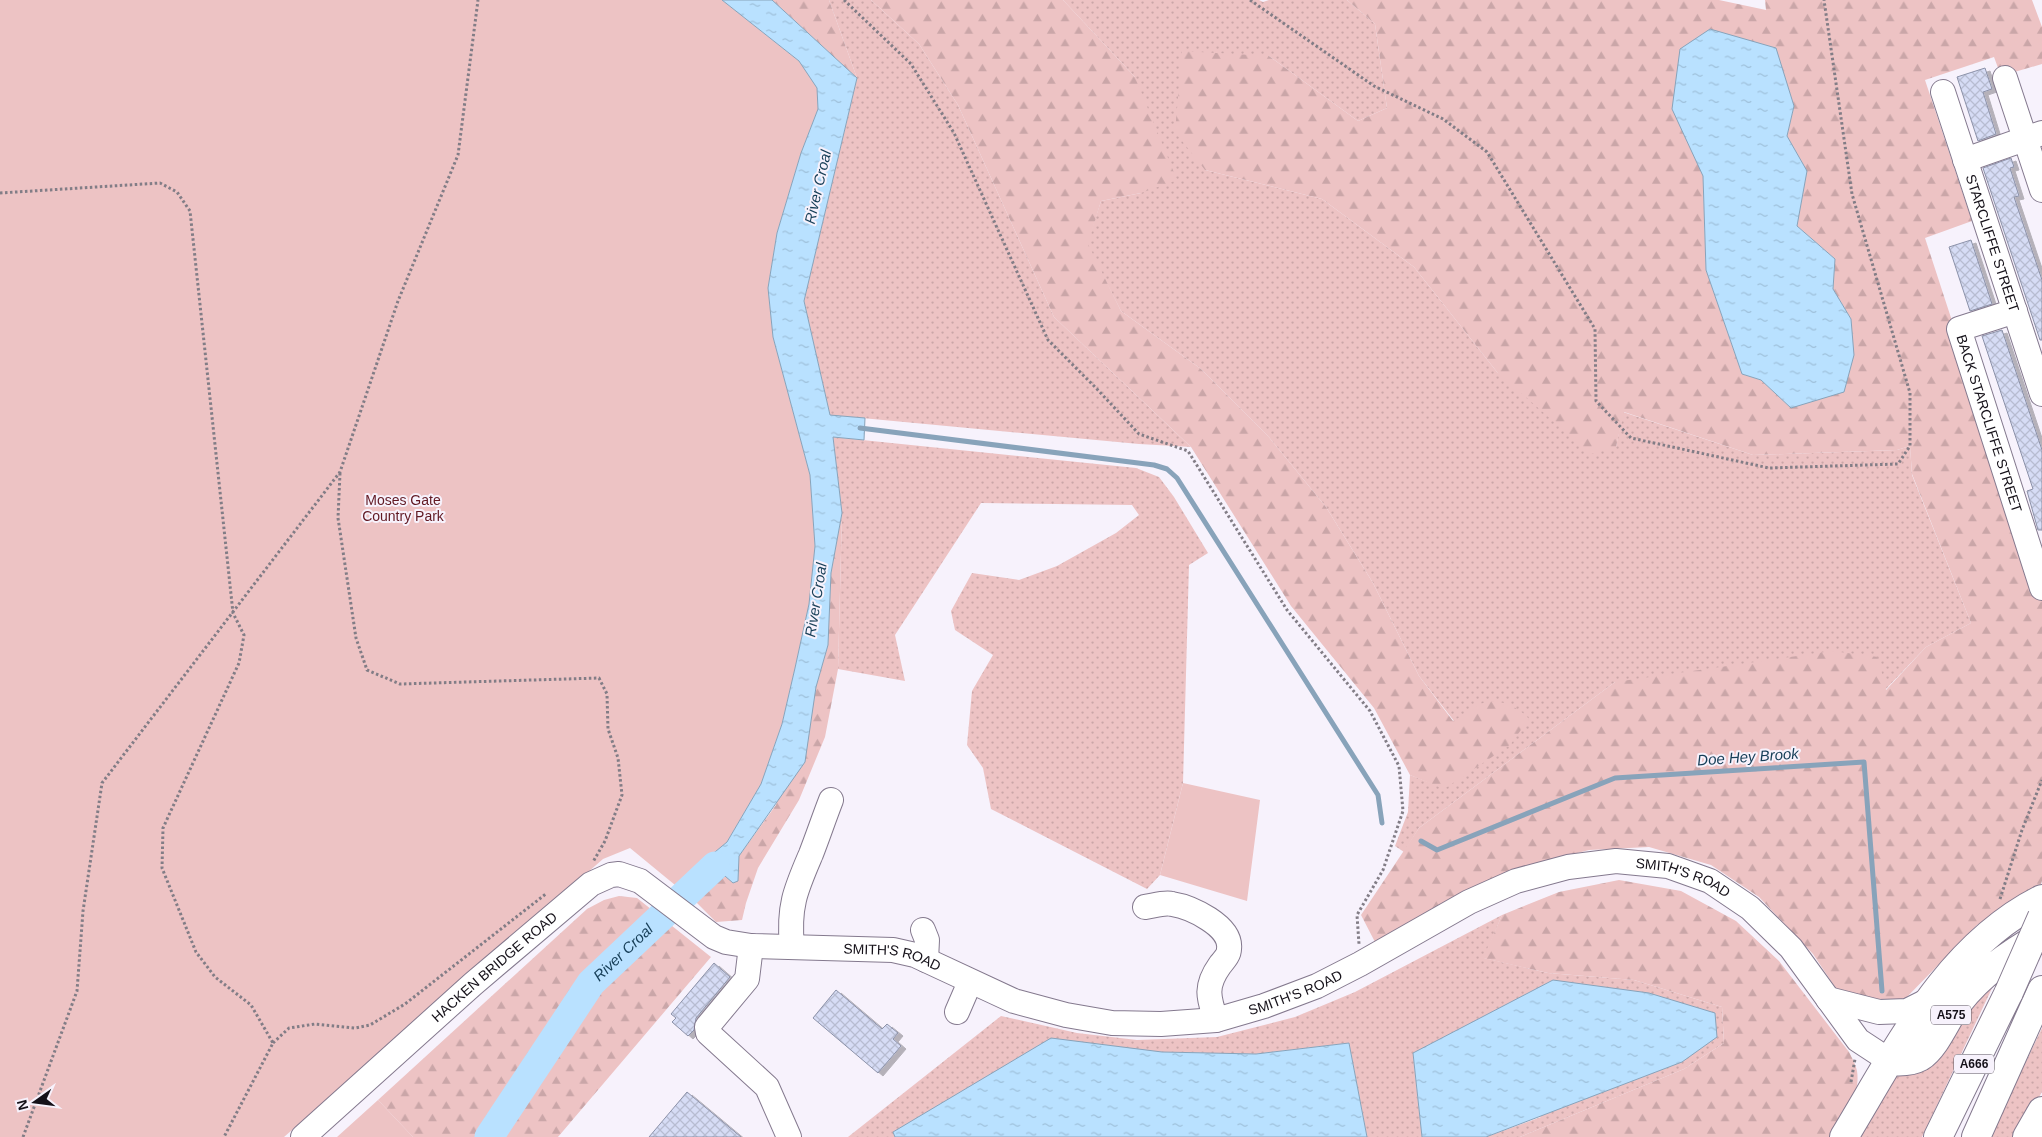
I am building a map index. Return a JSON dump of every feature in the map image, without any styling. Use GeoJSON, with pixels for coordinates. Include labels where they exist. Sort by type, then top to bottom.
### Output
{"type":"FeatureCollection","features":[{"type":"Feature","properties":{"kind":"main road","name":"A575"},"geometry":{"type":"LineString","coordinates":[[1844,1137],[1929,1000],[1961,960],[1989,936],[2042,899]]}},
{"type":"Feature","properties":{"kind":"main road","name":"A666"},"geometry":{"type":"LineString","coordinates":[[1938,1137],[2009,992],[2042,917]]}},
{"type":"Feature","properties":{"kind":"main road","name":"A575"},"geometry":{"type":"LineString","coordinates":[[1890,1061],[1901,1062],[1920,1057],[1928,1049],[1959,1002],[1993,967],[2008,955],[2042,936]]}},
{"type":"Feature","properties":{"kind":"main road","name":"A666"},"geometry":{"type":"LineString","coordinates":[[1976,1137],[2042,990]]}},
{"type":"Feature","properties":{"kind":"main road"},"geometry":{"type":"LineString","coordinates":[[2027,1137],[2042,1111]]}},
{"type":"Feature","properties":{"kind":"street"},"geometry":{"type":"LineString","coordinates":[[2005,78],[2034,136],[2042,190]]}},
{"type":"Feature","properties":{"kind":"street","name":"STARCLIFFE STREET"},"geometry":{"type":"LineString","coordinates":[[1943,92],[2042,394]]}},
{"type":"Feature","properties":{"kind":"street"},"geometry":{"type":"LineString","coordinates":[[1965,160],[2034,136]]}},
{"type":"Feature","properties":{"kind":"street","name":"BACK STARCLIFFE STREET"},"geometry":{"type":"LineString","coordinates":[[2015,311],[1959,329],[2035,543],[2042,588]]}},
{"type":"Feature","properties":{"kind":"street"},"geometry":{"type":"LineString","coordinates":[[792,946],[790,928],[797,885],[831,800]]}},
{"type":"Feature","properties":{"kind":"street","name":"SMITH'S ROAD"},"geometry":{"type":"LineString","coordinates":[[702,928],[714,937],[726,942],[751,946],[879,948],[915,955],[970,982],[1026,1006],[1112,1023],[1161,1024],[1216,1020],[1264,1006],[1317,986],[1360,964],[1469,902],[1516,881],[1568,867],[1616,861],[1668,866],[1710,881],[1750,908],[1791,948],[1858,1040],[1866,1060],[1871,1092]]}},
{"type":"Feature","properties":{"kind":"street","name":"HACKEN BRIDGE ROAD"},"geometry":{"type":"LineString","coordinates":[[303,1137],[480,978],[591,884],[611,875],[619,874],[640,881],[702,928]]}},
{"type":"Feature","properties":{"kind":"street"},"geometry":{"type":"LineString","coordinates":[[1145,907],[1171,903],[1221,927],[1228,937],[1230,948],[1228,955],[1210,981],[1210,1002],[1216,1020]]}},
{"type":"Feature","properties":{"kind":"street"},"geometry":{"type":"LineString","coordinates":[[923,930],[927,940],[926,960]]}},
{"type":"Feature","properties":{"kind":"street"},"geometry":{"type":"LineString","coordinates":[[751,946],[747,979],[707,1027],[708,1033],[767,1087],[789,1137]]}},
{"type":"Feature","properties":{"kind":"street"},"geometry":{"type":"LineString","coordinates":[[957,1012],[970,982]]}},
{"type":"Feature","properties":{"kind":"street"},"geometry":{"type":"LineString","coordinates":[[1828,999],[1879,1012],[1907,1011],[1929,1000]]}},
{"type":"Feature","properties":{"kind":"street","name":"SMITH'S ROAD"},"geometry":{"type":"LineString","coordinates":[[1858,1040],[1890,1061]]}},
{"type":"Feature","properties":{"kind":"path"},"geometry":{"type":"LineString","coordinates":[[478,0],[458,155],[398,301],[340,472],[339,527],[356,638],[367,670],[400,684],[458,684],[599,678],[607,694],[608,728],[618,758],[622,795],[605,841],[584,876],[591,884]]}},
{"type":"Feature","properties":{"kind":"path"},"geometry":{"type":"LineString","coordinates":[[844,0],[911,64],[954,133],[1048,340],[1139,434],[1188,452],[1287,610],[1370,711],[1399,766],[1403,811],[1383,870],[1358,915],[1360,964]]}},
{"type":"Feature","properties":{"kind":"path"},"geometry":{"type":"LineString","coordinates":[[1250,0],[1374,86],[1443,118],[1487,152],[1595,330],[1596,401],[1632,438],[1769,468],[1898,464],[1910,446],[1910,393],[1852,194],[1824,0]]}},
{"type":"Feature","properties":{"kind":"path"},"geometry":{"type":"LineString","coordinates":[[0,194],[160,183],[177,192],[190,210],[233,614],[244,635],[239,663],[163,828],[162,868],[196,952],[215,977],[251,1006],[273,1043]]}},
{"type":"Feature","properties":{"kind":"path"},"geometry":{"type":"LineString","coordinates":[[23,1137],[77,991],[83,911],[102,782],[233,614],[340,472]]}},
{"type":"Feature","properties":{"kind":"path"},"geometry":{"type":"LineString","coordinates":[[1998,906],[2022,830],[2042,780]]}},
{"type":"Feature","properties":{"kind":"path"},"geometry":{"type":"LineString","coordinates":[[224,1137],[273,1043],[289,1028],[315,1024],[355,1028],[370,1025],[405,1004],[554,888]]}},
{"type":"Feature","properties":{"kind":"green space","name":"Moses Gate Country Park"},"geometry":{"type":"Polygon","coordinates":[[[0,0],[722,0],[799,61],[817,88],[818,109],[801,153],[777,233],[768,288],[773,337],[810,475],[815,546],[809,604],[795,668],[782,724],[761,784],[727,842],[675,885],[630,848],[603,859],[284,1137],[0,1137],[0,0]]]}},
{"type":"Feature","properties":{"kind":"green space"},"geometry":{"type":"Polygon","coordinates":[[[772,0],[829,0],[857,78],[772,0]]]}},
{"type":"Feature","properties":{"kind":"green space"},"geometry":{"type":"Polygon","coordinates":[[[829,0],[871,0],[919,44],[958,105],[1054,317],[1191,447],[1139,444],[830,415],[804,301],[857,78],[829,0]]]}},
{"type":"Feature","properties":{"kind":"green space"},"geometry":{"type":"Polygon","coordinates":[[[871,0],[1063,0],[1135,77],[1177,180],[1141,193],[1101,201],[1088,244],[1121,311],[1201,369],[1268,436],[1326,507],[1373,583],[1419,676],[1453,721],[1483,703],[1495,701],[1520,711],[1529,719],[1510,745],[1444,789],[1410,775],[1374,708],[1291,606],[1191,447],[1054,317],[958,105],[919,44],[871,0]]]}},
{"type":"Feature","properties":{"kind":"green space"},"geometry":{"type":"Polygon","coordinates":[[[1063,0],[1259,0],[1263,2],[1269,0],[1347,0],[1375,24],[1387,108],[1358,121],[1269,56],[1205,170],[1322,199],[1414,267],[1497,372],[1616,447],[1623,412],[1753,455],[1897,450],[1910,446],[1912,475],[1971,623],[1926,647],[1885,690],[1615,682],[1419,828],[1404,852],[1395,846],[1408,812],[1410,775],[1444,788],[1454,721],[1419,676],[1373,583],[1326,507],[1268,436],[1201,369],[1121,311],[1087,244],[1101,201],[1141,193],[1135,77],[1063,0]]]}},
{"type":"Feature","properties":{"kind":"green space"},"geometry":{"type":"Polygon","coordinates":[[[1347,0],[1719,0],[1766,10],[1765,0],[2032,0],[2042,27],[2042,64],[2001,76],[1994,57],[1925,80],[1972,221],[1925,238],[2042,597],[2042,881],[2041,884],[1977,925],[1906,998],[1877,1004],[1837,990],[1813,954],[1759,897],[1711,865],[1649,847],[1589,850],[1527,866],[1463,895],[1375,942],[1361,915],[1419,828],[1615,682],[1832,651],[1878,657],[1886,690],[1926,647],[1971,623],[1912,474],[1910,446],[1897,450],[1753,455],[1624,412],[1616,447],[1591,454],[1497,372],[1414,267],[1322,199],[1205,170],[1175,132],[1182,51],[1269,56],[1358,121],[1387,108],[1375,24],[1347,0]],[[1794,106],[1703,176],[1706,270],[1742,374],[1761,380],[1791,408],[1851,319],[1833,289],[1835,259],[1797,226],[1806,171],[1787,136],[1794,106]]]}},
{"type":"Feature","properties":{"kind":"green space"},"geometry":{"type":"Polygon","coordinates":[[[833,437],[1136,468],[1159,477],[1174,497],[1208,553],[1189,565],[1183,783],[1160,875],[1147,889],[991,809],[983,768],[967,745],[972,691],[993,655],[955,630],[951,611],[972,573],[1019,580],[1057,566],[1116,533],[1139,515],[1132,505],[981,503],[895,635],[905,681],[838,669],[842,513],[833,437]]]}},
{"type":"Feature","properties":{"kind":"green space"},"geometry":{"type":"Polygon","coordinates":[[[842,513],[838,669],[825,737],[799,800],[758,868],[742,920],[716,922],[696,902],[725,876],[738,881],[739,856],[776,805],[816,687],[828,645],[831,573],[842,513]]]}},
{"type":"Feature","properties":{"kind":"green space"},"geometry":{"type":"Polygon","coordinates":[[[1183,783],[1260,800],[1247,901],[1160,875],[1183,783]]]}},
{"type":"Feature","properties":{"kind":"green space"},"geometry":{"type":"Polygon","coordinates":[[[1619,880],[1681,891],[1736,921],[1779,961],[1849,1052],[1854,1062],[1858,1080],[1854,1098],[1831,1137],[1520,1137],[1684,1069],[1724,1043],[1722,1007],[1634,980],[1548,973],[1483,958],[1502,915],[1559,892],[1619,880]]]}},
{"type":"Feature","properties":{"kind":"green space"},"geometry":{"type":"Polygon","coordinates":[[[619,896],[637,898],[711,957],[558,1137],[413,1137],[378,1100],[587,909],[604,900],[619,896]]]}},
{"type":"Feature","properties":{"kind":"green space"},"geometry":{"type":"Polygon","coordinates":[[[1502,915],[1484,958],[1548,973],[1634,980],[1722,1007],[1724,1043],[1684,1069],[1520,1137],[1486,1137],[1541,1117],[1413,1053],[1422,1137],[1367,1137],[1349,1043],[1256,1054],[1162,1052],[893,1132],[895,1137],[848,1137],[1001,1016],[1077,1033],[1137,1040],[1217,1037],[1295,1017],[1355,992],[1502,915]]]}},
{"type":"Feature","properties":{"kind":"green space"},"geometry":{"type":"Polygon","coordinates":[[[2001,969],[1922,1137],[1856,1137],[1895,1071],[2001,969]]]}},
{"type":"Feature","properties":{"kind":"green space"},"geometry":{"type":"Polygon","coordinates":[[[2042,1028],[2042,1092],[2016,1137],[1990,1137],[2042,1028]]]}},
{"type":"Feature","properties":{"kind":"green space"},"geometry":{"type":"Polygon","coordinates":[[[378,1100],[413,1137],[337,1137],[378,1100]]]}},
{"type":"Feature","properties":{"kind":"water"},"geometry":{"type":"Polygon","coordinates":[[[722,0],[772,0],[857,78],[804,301],[830,415],[865,418],[864,440],[833,437],[842,513],[831,573],[828,645],[816,687],[805,762],[739,856],[738,881],[733,883],[725,876],[696,902],[675,885],[727,842],[761,784],[782,724],[795,668],[809,604],[815,546],[810,475],[773,337],[768,288],[777,233],[801,153],[818,109],[817,88],[799,61],[722,0]]]}},
{"type":"Feature","properties":{"kind":"water"},"geometry":{"type":"Polygon","coordinates":[[[1710,29],[1776,48],[1794,106],[1787,136],[1807,171],[1797,226],[1835,259],[1833,289],[1851,319],[1854,355],[1844,392],[1791,408],[1761,380],[1742,374],[1706,270],[1703,176],[1672,109],[1680,49],[1710,29]]]}},
{"type":"Feature","properties":{"kind":"water"},"geometry":{"type":"Polygon","coordinates":[[[1553,980],[1649,993],[1715,1013],[1717,1037],[1682,1062],[1486,1137],[1422,1137],[1413,1053],[1553,980]]]}},
{"type":"Feature","properties":{"kind":"water"},"geometry":{"type":"Polygon","coordinates":[[[1051,1038],[1162,1052],[1256,1054],[1349,1043],[1367,1137],[895,1137],[893,1132],[1051,1038]]]}},
{"type":"Feature","properties":{"kind":"building"},"geometry":{"type":"Polygon","coordinates":[[[1985,68],[1992,89],[1983,92],[1996,134],[1978,141],[1957,77],[1985,68]]]}},
{"type":"Feature","properties":{"kind":"building"},"geometry":{"type":"Polygon","coordinates":[[[2011,158],[2014,167],[2010,168],[2019,196],[2014,197],[2042,280],[2042,340],[2040,340],[1983,168],[2011,158]]]}},
{"type":"Feature","properties":{"kind":"building"},"geometry":{"type":"Polygon","coordinates":[[[1971,240],[1992,304],[1970,311],[1949,247],[1971,240]]]}},
{"type":"Feature","properties":{"kind":"building"},"geometry":{"type":"Polygon","coordinates":[[[2002,330],[2042,450],[2042,530],[2038,530],[2027,491],[2033,489],[1982,336],[2002,330]]]}},
{"type":"Feature","properties":{"kind":"building"},"geometry":{"type":"Polygon","coordinates":[[[714,963],[730,977],[696,1018],[694,1030],[688,1036],[672,1022],[676,1018],[671,1014],[714,963]]]}},
{"type":"Feature","properties":{"kind":"building"},"geometry":{"type":"Polygon","coordinates":[[[836,990],[882,1029],[887,1024],[898,1033],[893,1039],[901,1046],[878,1073],[813,1018],[836,990]]]}},
{"type":"Feature","properties":{"kind":"building"},"geometry":{"type":"Polygon","coordinates":[[[687,1092],[741,1137],[649,1137],[687,1092]]]}},
{"type":"Feature","properties":{"kind":"waterway"},"geometry":{"type":"LineString","coordinates":[[860,428],[1154,465],[1167,469],[1177,478],[1378,795],[1382,823]]}},
{"type":"Feature","properties":{"kind":"waterway","name":"Doe Hey Brook"},"geometry":{"type":"LineString","coordinates":[[1421,841],[1437,850],[1615,778],[1864,762],[1882,991]]}},
{"type":"Feature","properties":{"kind":"waterway","name":"River Croal"},"geometry":{"type":"LineString","coordinates":[[489,1137],[591,983],[715,866]]}}]}
